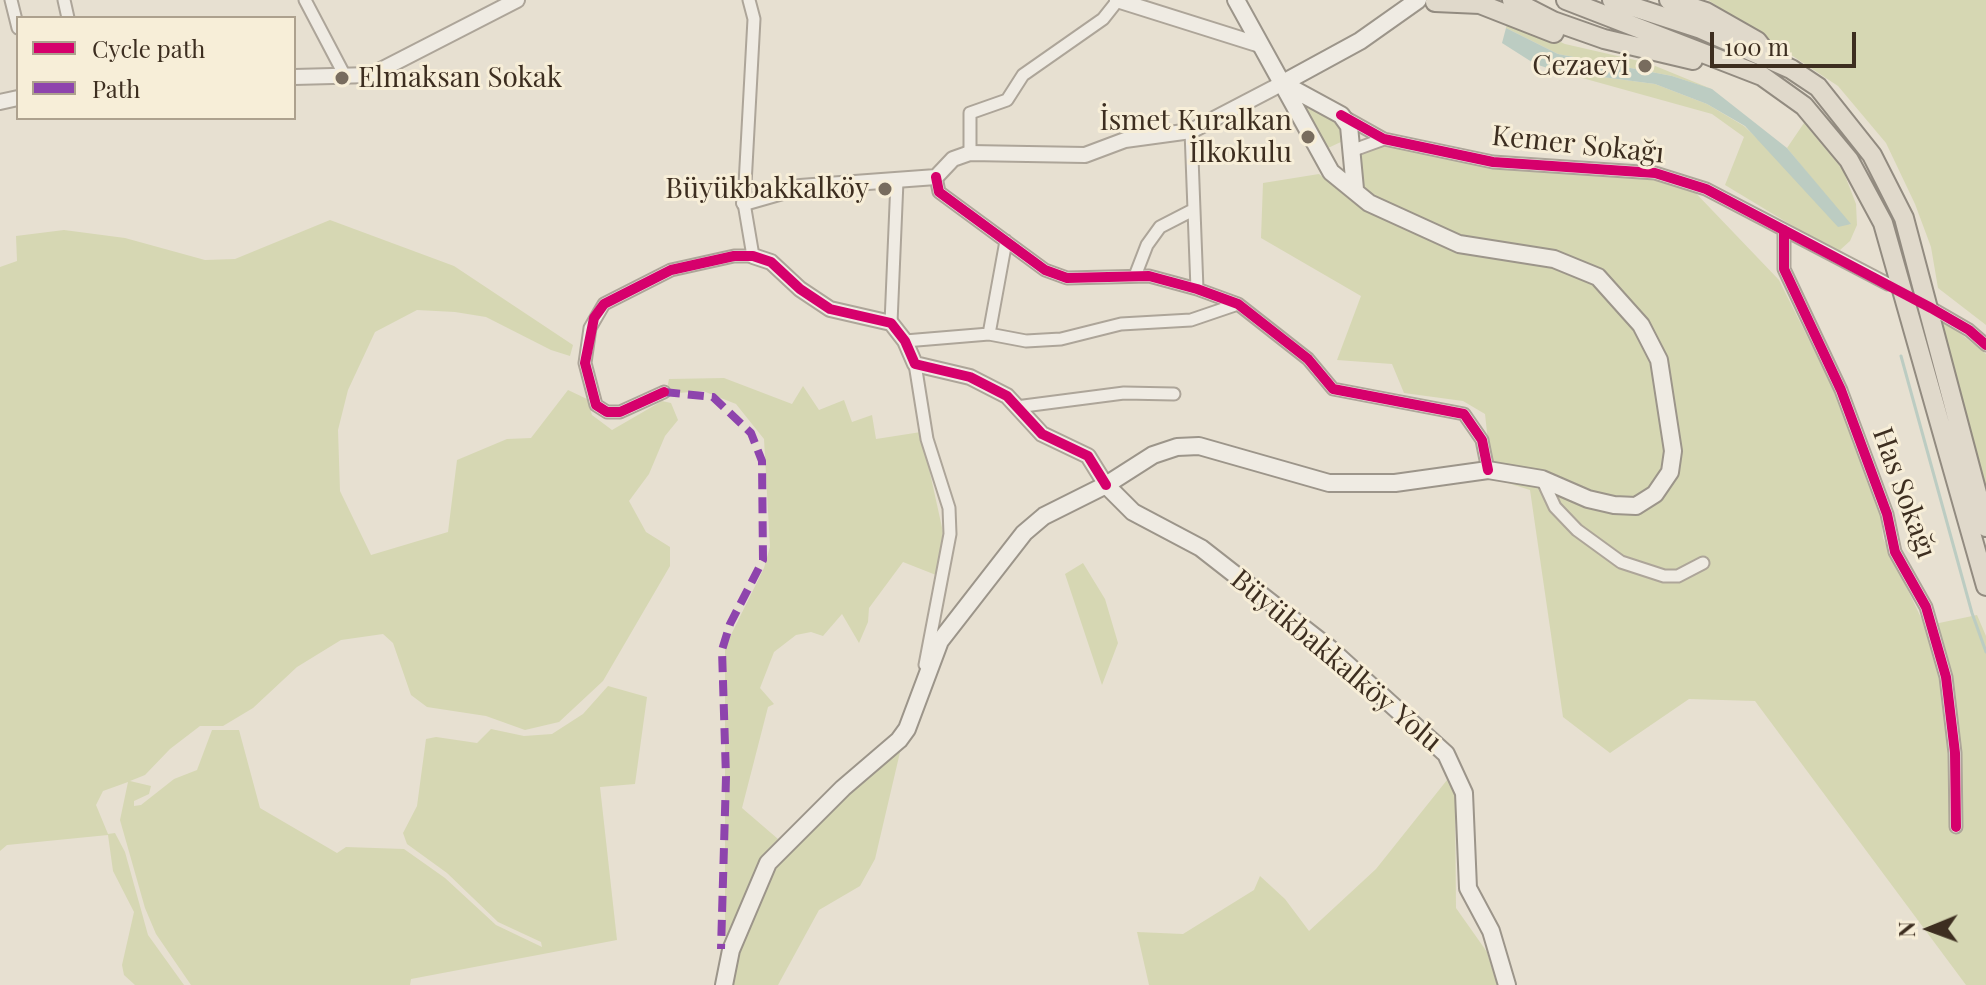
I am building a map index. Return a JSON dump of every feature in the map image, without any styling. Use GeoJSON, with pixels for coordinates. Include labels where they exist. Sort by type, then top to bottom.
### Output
{"type":"FeatureCollection","features":[{"type":"Feature","properties":{"kind":"highway"},"geometry":{"type":"LineString","coordinates":[[1512,0],[1553,21],[1604,39],[1766,68]]}},
{"type":"Feature","properties":{"kind":"highway"},"geometry":{"type":"LineString","coordinates":[[1566,0],[1818,87],[1847,121],[1890,186],[1904,218],[1986,527]]}},
{"type":"Feature","properties":{"kind":"highway"},"geometry":{"type":"LineString","coordinates":[[1612,0],[1701,29],[1766,68],[1828,132],[1849,160],[1883,223],[1986,586]]}},
{"type":"Feature","properties":{"kind":"highway"},"geometry":{"type":"LineString","coordinates":[[1669,0],[1706,12],[1757,41],[1766,68]]}},
{"type":"Feature","properties":{"kind":"highway"},"geometry":{"type":"LineString","coordinates":[[1426,1],[1469,1],[1569,39],[1604,39]]}},
{"type":"Feature","properties":{"kind":"main road"},"geometry":{"type":"LineString","coordinates":[[724,985],[731,950],[768,863],[843,788],[899,740],[907,729],[921,683],[940,641],[1024,533],[1044,516],[1106,485],[1153,455],[1177,447],[1199,446],[1329,483],[1395,483],[1488,470],[1542,479],[1588,499],[1636,506],[1655,494],[1670,472],[1673,451],[1659,360],[1641,325],[1598,277],[1554,259],[1459,244],[1388,214],[1331,172],[1236,0]]}},
{"type":"Feature","properties":{"kind":"main road"},"geometry":{"type":"LineString","coordinates":[[1283,83],[1426,1]]}},
{"type":"Feature","properties":{"kind":"main road","name":"Kemer Sokağı"},"geometry":{"type":"LineString","coordinates":[[1283,83],[1341,115]]}},
{"type":"Feature","properties":{"kind":"main road"},"geometry":{"type":"LineString","coordinates":[[1341,115],[1349,126],[1355,189]]}},
{"type":"Feature","properties":{"kind":"main road"},"geometry":{"type":"LineString","coordinates":[[1324,162],[1351,151]]}},
{"type":"Feature","properties":{"kind":"main road","name":"Büyükbakkalköy Yolu"},"geometry":{"type":"LineString","coordinates":[[1106,485],[1133,512],[1201,548],[1329,648],[1446,754],[1464,793],[1468,888],[1491,931],[1507,985]]}},
{"type":"Feature","properties":{"kind":"street"},"geometry":{"type":"LineString","coordinates":[[11,0],[16,20]]}},
{"type":"Feature","properties":{"kind":"street"},"geometry":{"type":"LineString","coordinates":[[305,0],[345,76]]}},
{"type":"Feature","properties":{"kind":"street"},"geometry":{"type":"LineString","coordinates":[[296,77],[371,75],[517,0]]}},
{"type":"Feature","properties":{"kind":"street"},"geometry":{"type":"LineString","coordinates":[[749,0],[754,19],[744,203],[753,256]]}},
{"type":"Feature","properties":{"kind":"street"},"geometry":{"type":"LineString","coordinates":[[970,153],[970,113],[1007,100],[1023,75],[1103,19],[1117,0],[1260,45]]}},
{"type":"Feature","properties":{"kind":"street"},"geometry":{"type":"LineString","coordinates":[[744,203],[800,187],[936,177],[953,159],[970,153],[1085,155],[1125,140],[1191,131],[1283,83]]}},
{"type":"Feature","properties":{"kind":"street","name":"Kemer Sokağı"},"geometry":{"type":"LineString","coordinates":[[1341,115],[1384,139],[1493,162],[1655,173],[1706,189],[1888,284]]}},
{"type":"Feature","properties":{"kind":"street"},"geometry":{"type":"LineString","coordinates":[[1191,131],[1197,289]]}},
{"type":"Feature","properties":{"kind":"street"},"geometry":{"type":"LineString","coordinates":[[1351,151],[1384,139]]}},
{"type":"Feature","properties":{"kind":"street"},"geometry":{"type":"LineString","coordinates":[[936,177],[939,192],[1045,270],[1067,278],[1149,276],[1197,289],[1238,304],[1308,359],[1333,389],[1464,414],[1482,440],[1488,470]]}},
{"type":"Feature","properties":{"kind":"street"},"geometry":{"type":"LineString","coordinates":[[891,323],[897,181]]}},
{"type":"Feature","properties":{"kind":"street"},"geometry":{"type":"LineString","coordinates":[[1135,276],[1147,245],[1160,227],[1193,210]]}},
{"type":"Feature","properties":{"kind":"street","name":"Has Sokağı"},"geometry":{"type":"LineString","coordinates":[[1784,230],[1784,269],[1841,390],[1887,514],[1895,552],[1926,607],[1946,677],[1955,753],[1956,827]]}},
{"type":"Feature","properties":{"kind":"street"},"geometry":{"type":"LineString","coordinates":[[989,334],[1006,241]]}},
{"type":"Feature","properties":{"kind":"street"},"geometry":{"type":"LineString","coordinates":[[664,392],[620,412],[607,412],[596,405],[585,363],[590,328],[604,304],[671,270],[734,256],[753,256],[771,262],[800,289],[830,309],[891,323],[905,341],[915,364],[927,439],[949,508],[950,534],[921,683]]}},
{"type":"Feature","properties":{"kind":"street"},"geometry":{"type":"LineString","coordinates":[[905,341],[989,334],[1026,341],[1061,339],[1121,324],[1191,320],[1238,304]]}},
{"type":"Feature","properties":{"kind":"street"},"geometry":{"type":"LineString","coordinates":[[1931,308],[1969,330],[1986,345]]}},
{"type":"Feature","properties":{"kind":"street"},"geometry":{"type":"LineString","coordinates":[[915,364],[970,377],[1007,396],[1042,434],[1088,456],[1106,485]]}},
{"type":"Feature","properties":{"kind":"street"},"geometry":{"type":"LineString","coordinates":[[1016,407],[1124,393],[1174,394]]}},
{"type":"Feature","properties":{"kind":"street"},"geometry":{"type":"LineString","coordinates":[[1542,479],[1555,507],[1577,530],[1621,562],[1664,576],[1678,576],[1703,563]]}},
{"type":"Feature","properties":{"kind":"green space"},"geometry":{"type":"Polygon","coordinates":[[[1708,0],[1986,0],[1986,325],[1938,288],[1931,247],[1886,143],[1838,86],[1708,0]]]}},
{"type":"Feature","properties":{"kind":"green space"},"geometry":{"type":"Polygon","coordinates":[[[1508,19],[1565,44],[1648,63],[1714,90],[1672,76],[1558,54],[1506,28],[1508,19]]]}},
{"type":"Feature","properties":{"kind":"green space"},"geometry":{"type":"Polygon","coordinates":[[[1557,71],[1655,84],[1707,104],[1744,126],[1850,225],[1787,148],[1804,123],[1843,170],[1856,204],[1857,225],[1850,241],[1840,250],[1831,249],[1725,185],[1744,137],[1712,114],[1557,71]]]}},
{"type":"Feature","properties":{"kind":"green space"},"geometry":{"type":"Polygon","coordinates":[[[1296,97],[1337,123],[1344,131],[1343,141],[1328,148],[1318,145],[1296,97]]]}},
{"type":"Feature","properties":{"kind":"green space"},"geometry":{"type":"Polygon","coordinates":[[[1394,145],[1482,161],[1638,170],[1689,186],[1779,280],[1843,408],[1880,504],[1883,538],[1925,626],[1977,615],[1986,636],[1986,985],[1966,985],[1755,701],[1689,699],[1610,753],[1563,717],[1530,490],[1492,478],[1485,414],[1463,401],[1404,393],[1392,364],[1337,360],[1361,296],[1261,238],[1263,183],[1319,174],[1355,204],[1366,193],[1353,174],[1355,149],[1394,145]]]}},
{"type":"Feature","properties":{"kind":"green space"},"geometry":{"type":"Polygon","coordinates":[[[330,220],[454,266],[573,345],[570,356],[551,350],[486,317],[455,312],[417,310],[375,332],[348,390],[338,430],[340,491],[371,555],[448,532],[457,460],[507,439],[531,438],[568,390],[587,399],[592,415],[612,430],[662,401],[671,403],[678,420],[665,436],[649,474],[629,501],[646,532],[670,547],[670,566],[603,681],[559,722],[525,730],[486,716],[427,707],[411,695],[393,643],[383,634],[341,640],[297,667],[253,708],[223,726],[200,726],[170,749],[145,775],[130,781],[151,786],[149,794],[134,801],[134,806],[141,805],[174,779],[197,770],[212,730],[239,730],[260,808],[337,853],[346,847],[404,849],[445,878],[496,925],[542,947],[541,942],[498,922],[447,873],[407,844],[403,833],[417,806],[426,739],[436,737],[477,743],[491,729],[524,736],[552,734],[583,714],[608,686],[647,697],[635,784],[600,787],[617,940],[411,979],[410,985],[191,985],[156,934],[145,908],[120,820],[128,782],[103,791],[96,805],[108,834],[115,833],[125,852],[148,935],[184,985],[135,985],[124,975],[122,965],[134,912],[113,871],[108,835],[7,845],[0,851],[0,267],[17,261],[16,236],[64,230],[125,238],[205,260],[235,259],[330,220]]]}},
{"type":"Feature","properties":{"kind":"green space"},"geometry":{"type":"Polygon","coordinates":[[[1937,315],[1986,354],[1986,506],[1937,315]]]}},
{"type":"Feature","properties":{"kind":"green space"},"geometry":{"type":"Polygon","coordinates":[[[724,378],[792,404],[803,386],[819,410],[844,400],[852,422],[872,415],[876,439],[921,432],[943,532],[936,575],[903,562],[869,608],[868,622],[859,643],[842,614],[823,636],[811,632],[796,635],[774,652],[760,688],[774,704],[768,707],[742,808],[778,839],[763,855],[731,936],[725,936],[725,647],[764,568],[770,547],[764,439],[736,404],[703,391],[666,394],[669,379],[724,378]]]}},
{"type":"Feature","properties":{"kind":"green space"},"geometry":{"type":"Polygon","coordinates":[[[1083,563],[1105,599],[1118,643],[1102,685],[1065,574],[1083,563]]]}},
{"type":"Feature","properties":{"kind":"green space"},"geometry":{"type":"Polygon","coordinates":[[[901,748],[875,859],[860,886],[819,910],[778,985],[731,985],[737,953],[772,870],[853,786],[901,748]]]}},
{"type":"Feature","properties":{"kind":"green space"},"geometry":{"type":"Polygon","coordinates":[[[1447,780],[1455,795],[1456,908],[1487,952],[1497,985],[1149,985],[1137,932],[1183,934],[1254,890],[1260,876],[1285,899],[1309,931],[1376,869],[1447,780]]]}},
{"type":"Feature","properties":{"kind":"shaded area"},"geometry":{"type":"Polygon","coordinates":[[[1506,28],[1558,54],[1672,76],[1712,89],[1787,148],[1851,224],[1838,227],[1745,126],[1707,104],[1655,84],[1557,71],[1535,64],[1502,43],[1506,28]]]}},
{"type":"Feature","properties":{"kind":"waterway"},"geometry":{"type":"LineString","coordinates":[[1901,356],[1972,613],[1986,652]]}},
{"type":"Feature","properties":{"kind":"marked path"},"geometry":{"type":"LineString","coordinates":[[664,392],[713,397],[751,433],[762,461],[763,560],[730,624],[722,650],[726,777],[721,949]]}},
{"type":"Feature","properties":{"kind":"cycle path"},"geometry":{"type":"LineString","coordinates":[[1341,115],[1384,139],[1493,162],[1655,173],[1706,189],[1931,308],[1969,330],[1986,345]]}},
{"type":"Feature","properties":{"kind":"cycle path"},"geometry":{"type":"LineString","coordinates":[[936,177],[939,192],[1045,270],[1067,278],[1149,276],[1197,289],[1238,304],[1308,359],[1333,389],[1464,414],[1482,440],[1488,470]]}},
{"type":"Feature","properties":{"kind":"cycle path"},"geometry":{"type":"LineString","coordinates":[[1784,230],[1784,269],[1841,390],[1887,514],[1895,552],[1926,607],[1946,677],[1955,753],[1956,827]]}},
{"type":"Feature","properties":{"kind":"cycle path"},"geometry":{"type":"LineString","coordinates":[[664,392],[620,412],[607,412],[596,405],[585,363],[594,318],[604,304],[671,270],[734,256],[753,256],[771,262],[800,289],[830,309],[891,323],[905,341],[915,364],[970,377],[1007,396],[1042,434],[1088,456],[1106,485]]}},
{"type":"Feature","properties":{"kind":"place","name":"Cezaevi"},"geometry":{"type":"Point","coordinates":[1645,66]}},
{"type":"Feature","properties":{"kind":"place","name":"Elmaksan Sokak"},"geometry":{"type":"Point","coordinates":[342,78]}},
{"type":"Feature","properties":{"kind":"place","name":"İsmet Kuralkan İlkokulu"},"geometry":{"type":"Point","coordinates":[1308,137]}},
{"type":"Feature","properties":{"kind":"place","name":"Büyükbakkalköy"},"geometry":{"type":"Point","coordinates":[885,189]}}]}
